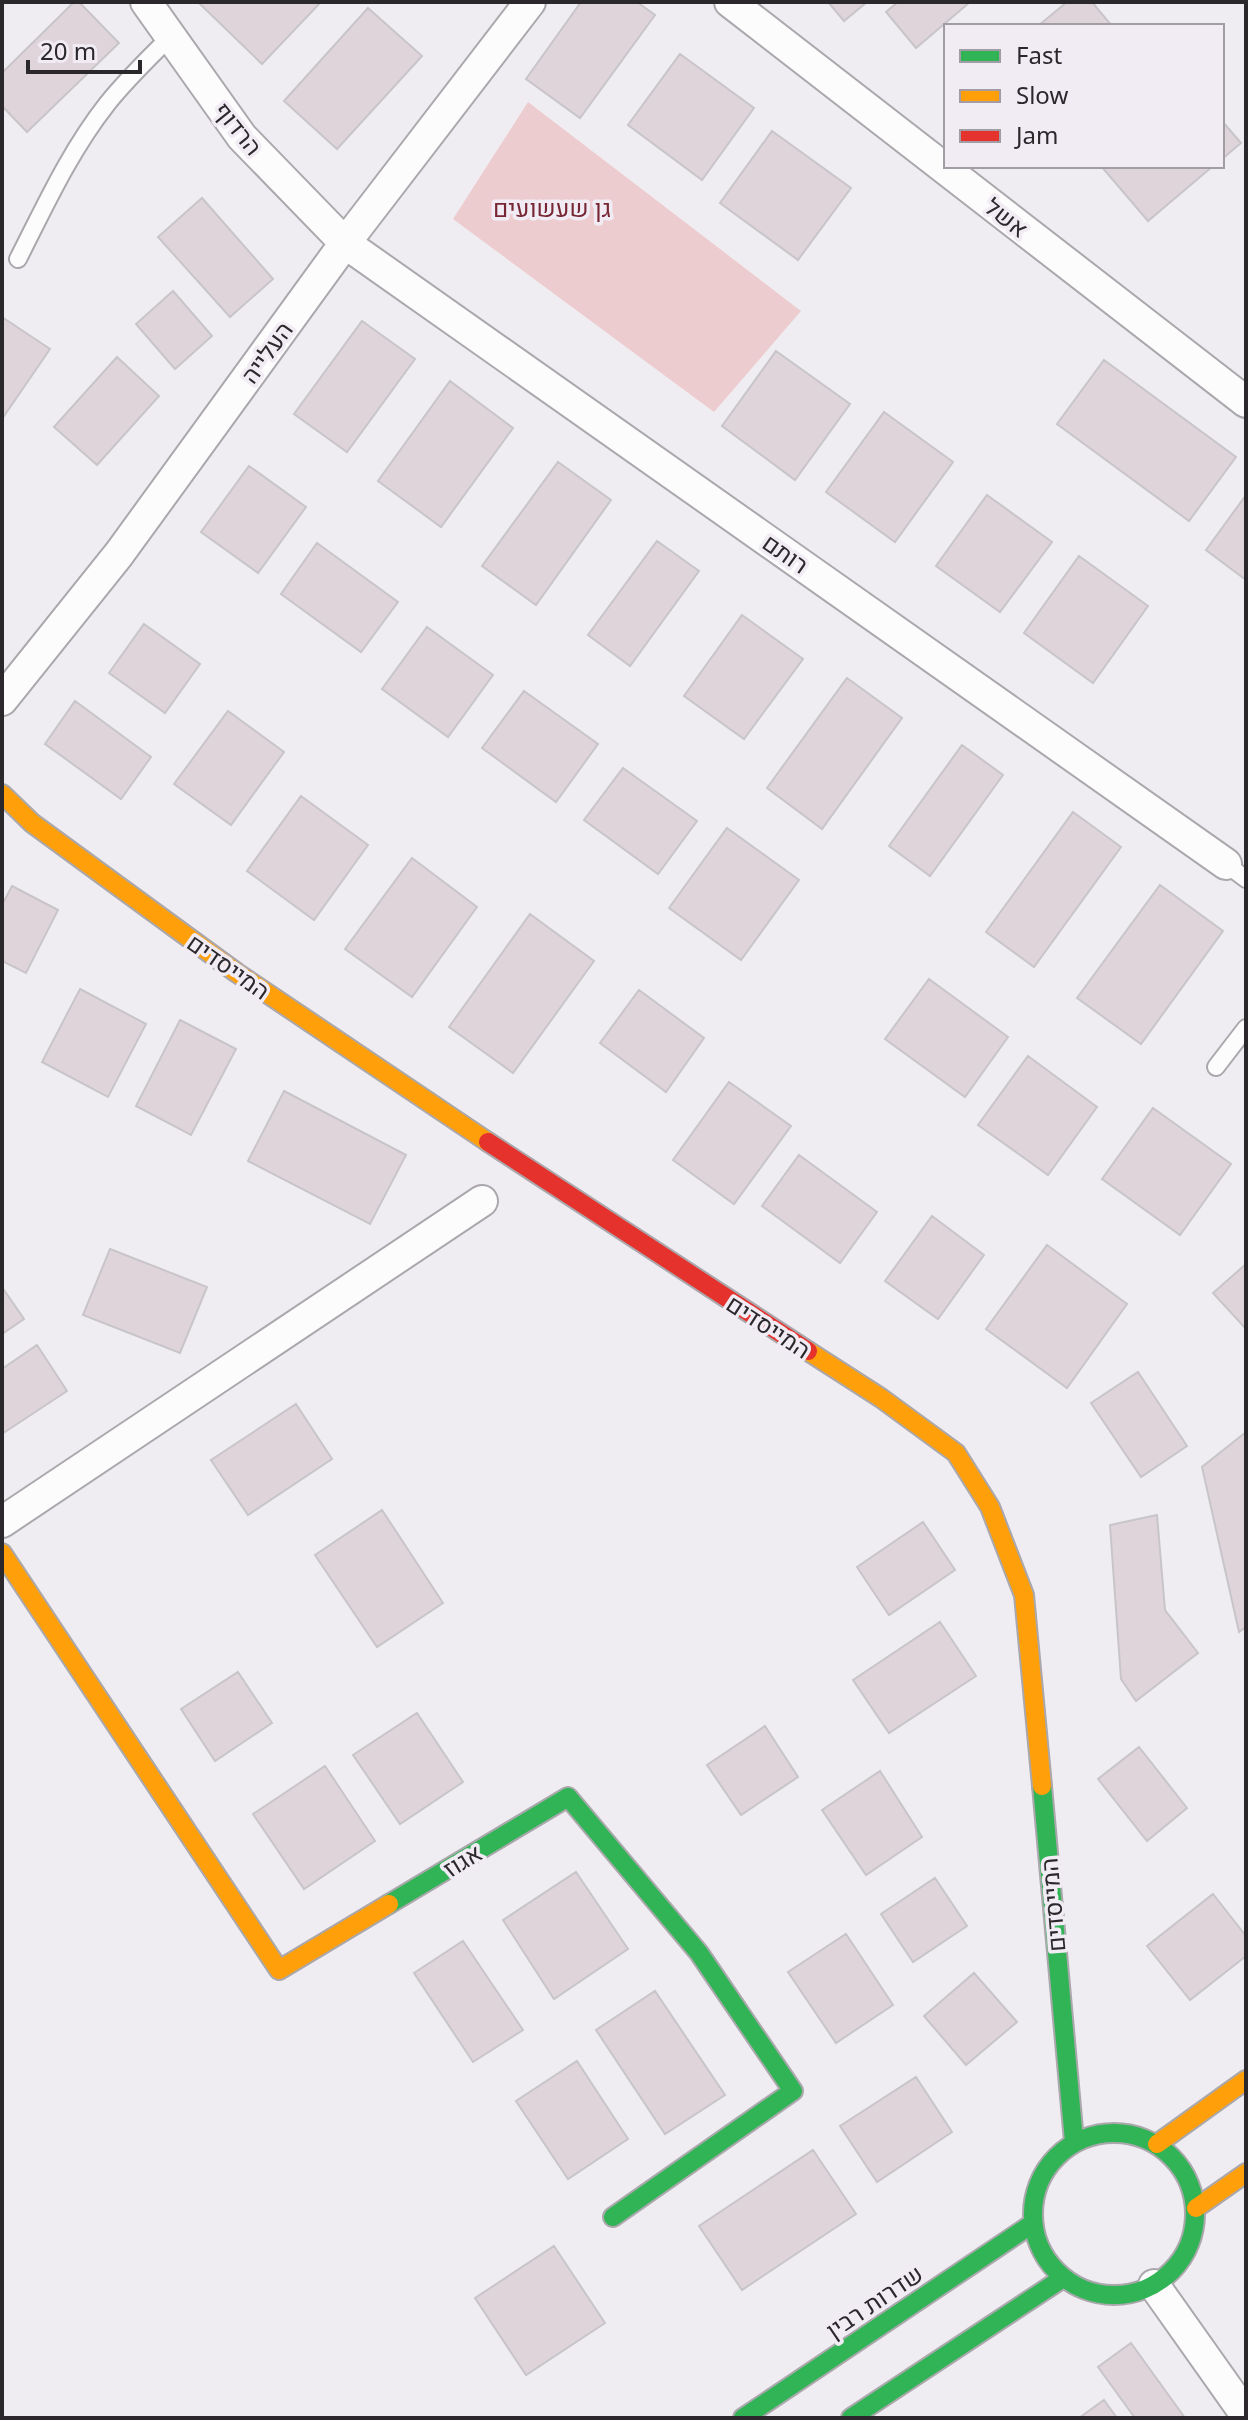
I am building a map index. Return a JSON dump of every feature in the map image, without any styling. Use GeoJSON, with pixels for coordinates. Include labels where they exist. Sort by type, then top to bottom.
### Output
{"type":"FeatureCollection","features":[{"type":"Feature","properties":{"kind":"street","name":"הרדוף"},"geometry":{"type":"LineString","coordinates":[[146,2],[242,137],[345,243]]}},
{"type":"Feature","properties":{"kind":"street","name":"העלייה"},"geometry":{"type":"LineString","coordinates":[[2,700],[119,554],[345,243],[530,2]]}},
{"type":"Feature","properties":{"kind":"street","name":"אשל"},"geometry":{"type":"LineString","coordinates":[[730,2],[944,168]]}},
{"type":"Feature","properties":{"kind":"street","name":"אשל"},"geometry":{"type":"LineString","coordinates":[[944,168],[1246,402]]}},
{"type":"Feature","properties":{"kind":"street","name":"רותם"},"geometry":{"type":"LineString","coordinates":[[345,243],[1236,871]]}},
{"type":"Feature","properties":{"kind":"street","name":"המייסדים"},"geometry":{"type":"LineString","coordinates":[[2,794],[32,823],[237,973],[526,1168],[881,1398],[956,1453],[990,1507],[1024,1595],[1074,2141]]}},
{"type":"Feature","properties":{"kind":"street"},"geometry":{"type":"LineString","coordinates":[[2,1522],[482,1201]]}},
{"type":"Feature","properties":{"kind":"street","name":"אגוז"},"geometry":{"type":"LineString","coordinates":[[2,1553],[279,1970],[568,1797],[699,1953],[793,2091],[613,2217]]}},
{"type":"Feature","properties":{"kind":"street"},"geometry":{"type":"LineString","coordinates":[[1157,2144],[1246,2080]]}},
{"type":"Feature","properties":{"kind":"street"},"geometry":{"type":"LineString","coordinates":[[1101,2133],[1130,2133],[1157,2144],[1177,2162],[1188,2180],[1196,2208],[1190,2242],[1176,2267],[1154,2285],[1116,2296],[1088,2292],[1063,2278],[1040,2251],[1032,2224],[1037,2184],[1052,2159],[1074,2141],[1101,2133]]}},
{"type":"Feature","properties":{"kind":"street"},"geometry":{"type":"LineString","coordinates":[[1196,2208],[1246,2173]]}},
{"type":"Feature","properties":{"kind":"street","name":"שדרות רבין"},"geometry":{"type":"LineString","coordinates":[[743,2418],[1032,2224]]}},
{"type":"Feature","properties":{"kind":"street"},"geometry":{"type":"LineString","coordinates":[[851,2418],[1063,2278]]}},
{"type":"Feature","properties":{"kind":"street"},"geometry":{"type":"LineString","coordinates":[[1154,2285],[1246,2415]]}},
{"type":"Feature","properties":{"kind":"lane"},"geometry":{"type":"LineString","coordinates":[[18,259],[63,172],[105,106],[170,37]]}},
{"type":"Feature","properties":{"kind":"lane"},"geometry":{"type":"LineString","coordinates":[[1216,1067],[1246,1028]]}},
{"type":"Feature","properties":{"kind":"green space","name":"גן שעשועים"},"geometry":{"type":"Polygon","coordinates":[[[528,102],[801,311],[714,412],[453,219],[528,102]]]}},
{"type":"Feature","properties":{"kind":"building"},"geometry":{"type":"Polygon","coordinates":[[[74,2],[79,2],[119,43],[27,132],[2,106],[2,73],[74,2]]]}},
{"type":"Feature","properties":{"kind":"building"},"geometry":{"type":"Polygon","coordinates":[[[321,2],[262,64],[200,4],[321,2]]]}},
{"type":"Feature","properties":{"kind":"building"},"geometry":{"type":"Polygon","coordinates":[[[581,2],[637,2],[655,15],[580,118],[526,79],[581,2]]]}},
{"type":"Feature","properties":{"kind":"building"},"geometry":{"type":"Polygon","coordinates":[[[828,2],[867,2],[844,21],[828,2]]]}},
{"type":"Feature","properties":{"kind":"building"},"geometry":{"type":"Polygon","coordinates":[[[898,2],[970,2],[916,48],[886,12],[898,2]]]}},
{"type":"Feature","properties":{"kind":"building"},"geometry":{"type":"Polygon","coordinates":[[[1067,2],[1092,2],[1110,24],[1040,24],[1067,2]]]}},
{"type":"Feature","properties":{"kind":"building"},"geometry":{"type":"Polygon","coordinates":[[[368,8],[422,56],[337,149],[284,101],[368,8]]]}},
{"type":"Feature","properties":{"kind":"building"},"geometry":{"type":"Polygon","coordinates":[[[680,54],[754,108],[702,180],[628,125],[680,54]]]}},
{"type":"Feature","properties":{"kind":"building"},"geometry":{"type":"Polygon","coordinates":[[[1224,123],[1241,143],[1224,157],[1224,123]]]}},
{"type":"Feature","properties":{"kind":"building"},"geometry":{"type":"Polygon","coordinates":[[[772,131],[851,188],[798,260],[720,203],[772,131]]]}},
{"type":"Feature","properties":{"kind":"building"},"geometry":{"type":"Polygon","coordinates":[[[1103,168],[1211,168],[1148,221],[1103,168]]]}},
{"type":"Feature","properties":{"kind":"building"},"geometry":{"type":"Polygon","coordinates":[[[202,198],[273,279],[230,317],[158,237],[202,198]]]}},
{"type":"Feature","properties":{"kind":"building"},"geometry":{"type":"Polygon","coordinates":[[[173,291],[212,336],[175,369],[136,324],[173,291]]]}},
{"type":"Feature","properties":{"kind":"building"},"geometry":{"type":"Polygon","coordinates":[[[2,317],[50,349],[2,419],[2,317]]]}},
{"type":"Feature","properties":{"kind":"building"},"geometry":{"type":"Polygon","coordinates":[[[362,321],[415,359],[347,452],[294,414],[362,321]]]}},
{"type":"Feature","properties":{"kind":"building"},"geometry":{"type":"Polygon","coordinates":[[[776,351],[850,404],[795,480],[722,426],[776,351]]]}},
{"type":"Feature","properties":{"kind":"building"},"geometry":{"type":"Polygon","coordinates":[[[117,357],[159,396],[97,465],[54,427],[117,357]]]}},
{"type":"Feature","properties":{"kind":"building"},"geometry":{"type":"Polygon","coordinates":[[[1104,360],[1236,457],[1189,521],[1057,424],[1104,360]]]}},
{"type":"Feature","properties":{"kind":"building"},"geometry":{"type":"Polygon","coordinates":[[[450,381],[513,428],[441,527],[378,481],[450,381]]]}},
{"type":"Feature","properties":{"kind":"building"},"geometry":{"type":"Polygon","coordinates":[[[884,412],[953,462],[895,542],[826,492],[884,412]]]}},
{"type":"Feature","properties":{"kind":"building"},"geometry":{"type":"Polygon","coordinates":[[[558,462],[611,500],[536,605],[482,566],[558,462]]]}},
{"type":"Feature","properties":{"kind":"building"},"geometry":{"type":"Polygon","coordinates":[[[249,466],[306,507],[258,573],[201,532],[249,466]]]}},
{"type":"Feature","properties":{"kind":"building"},"geometry":{"type":"Polygon","coordinates":[[[987,495],[1052,542],[1000,612],[936,566],[987,495]]]}},
{"type":"Feature","properties":{"kind":"building"},"geometry":{"type":"Polygon","coordinates":[[[1246,495],[1246,580],[1206,550],[1246,495]]]}},
{"type":"Feature","properties":{"kind":"building"},"geometry":{"type":"Polygon","coordinates":[[[657,541],[699,571],[630,666],[588,635],[657,541]]]}},
{"type":"Feature","properties":{"kind":"building"},"geometry":{"type":"Polygon","coordinates":[[[317,543],[398,602],[361,652],[281,594],[317,543]]]}},
{"type":"Feature","properties":{"kind":"building"},"geometry":{"type":"Polygon","coordinates":[[[1079,556],[1148,606],[1093,683],[1024,633],[1079,556]]]}},
{"type":"Feature","properties":{"kind":"building"},"geometry":{"type":"Polygon","coordinates":[[[742,615],[803,659],[744,739],[684,696],[742,615]]]}},
{"type":"Feature","properties":{"kind":"building"},"geometry":{"type":"Polygon","coordinates":[[[144,624],[200,664],[165,713],[109,673],[144,624]]]}},
{"type":"Feature","properties":{"kind":"building"},"geometry":{"type":"Polygon","coordinates":[[[427,627],[493,675],[448,737],[382,689],[427,627]]]}},
{"type":"Feature","properties":{"kind":"building"},"geometry":{"type":"Polygon","coordinates":[[[847,678],[902,718],[822,829],[767,788],[847,678]]]}},
{"type":"Feature","properties":{"kind":"building"},"geometry":{"type":"Polygon","coordinates":[[[524,691],[598,744],[556,802],[482,748],[524,691]]]}},
{"type":"Feature","properties":{"kind":"building"},"geometry":{"type":"Polygon","coordinates":[[[75,701],[151,757],[121,799],[45,744],[75,701]]]}},
{"type":"Feature","properties":{"kind":"building"},"geometry":{"type":"Polygon","coordinates":[[[228,711],[284,752],[231,825],[174,784],[228,711]]]}},
{"type":"Feature","properties":{"kind":"building"},"geometry":{"type":"Polygon","coordinates":[[[962,745],[1003,775],[930,876],[889,846],[962,745]]]}},
{"type":"Feature","properties":{"kind":"building"},"geometry":{"type":"Polygon","coordinates":[[[623,768],[697,821],[658,874],[584,820],[623,768]]]}},
{"type":"Feature","properties":{"kind":"building"},"geometry":{"type":"Polygon","coordinates":[[[301,796],[368,845],[314,920],[247,871],[301,796]]]}},
{"type":"Feature","properties":{"kind":"building"},"geometry":{"type":"Polygon","coordinates":[[[1073,812],[1121,847],[1034,967],[986,932],[1073,812]]]}},
{"type":"Feature","properties":{"kind":"building"},"geometry":{"type":"Polygon","coordinates":[[[727,828],[799,880],[741,960],[669,908],[727,828]]]}},
{"type":"Feature","properties":{"kind":"building"},"geometry":{"type":"Polygon","coordinates":[[[412,858],[477,907],[412,997],[345,949],[412,858]]]}},
{"type":"Feature","properties":{"kind":"building"},"geometry":{"type":"Polygon","coordinates":[[[1160,885],[1223,931],[1141,1044],[1077,998],[1160,885]]]}},
{"type":"Feature","properties":{"kind":"building"},"geometry":{"type":"Polygon","coordinates":[[[12,886],[58,910],[26,973],[2,961],[2,905],[12,886]]]}},
{"type":"Feature","properties":{"kind":"building"},"geometry":{"type":"Polygon","coordinates":[[[530,914],[594,961],[513,1073],[449,1027],[530,914]]]}},
{"type":"Feature","properties":{"kind":"building"},"geometry":{"type":"Polygon","coordinates":[[[929,979],[1008,1037],[965,1097],[885,1039],[929,979]]]}},
{"type":"Feature","properties":{"kind":"building"},"geometry":{"type":"Polygon","coordinates":[[[80,989],[146,1024],[108,1097],[42,1062],[80,989]]]}},
{"type":"Feature","properties":{"kind":"building"},"geometry":{"type":"Polygon","coordinates":[[[639,990],[704,1038],[666,1092],[600,1043],[639,990]]]}},
{"type":"Feature","properties":{"kind":"building"},"geometry":{"type":"Polygon","coordinates":[[[180,1020],[236,1049],[191,1135],[136,1106],[180,1020]]]}},
{"type":"Feature","properties":{"kind":"building"},"geometry":{"type":"Polygon","coordinates":[[[1028,1056],[1097,1107],[1048,1175],[978,1125],[1028,1056]]]}},
{"type":"Feature","properties":{"kind":"building"},"geometry":{"type":"Polygon","coordinates":[[[729,1082],[791,1126],[734,1204],[673,1160],[729,1082]]]}},
{"type":"Feature","properties":{"kind":"building"},"geometry":{"type":"Polygon","coordinates":[[[284,1091],[406,1155],[370,1224],[248,1161],[284,1091]]]}},
{"type":"Feature","properties":{"kind":"building"},"geometry":{"type":"Polygon","coordinates":[[[1153,1108],[1231,1164],[1180,1235],[1102,1179],[1153,1108]]]}},
{"type":"Feature","properties":{"kind":"building"},"geometry":{"type":"Polygon","coordinates":[[[799,1155],[877,1212],[840,1263],[762,1206],[799,1155]]]}},
{"type":"Feature","properties":{"kind":"building"},"geometry":{"type":"Polygon","coordinates":[[[932,1216],[984,1255],[938,1319],[885,1281],[932,1216]]]}},
{"type":"Feature","properties":{"kind":"building"},"geometry":{"type":"Polygon","coordinates":[[[1047,1245],[1127,1304],[1067,1388],[986,1329],[1047,1245]]]}},
{"type":"Feature","properties":{"kind":"building"},"geometry":{"type":"Polygon","coordinates":[[[110,1249],[207,1287],[180,1353],[83,1315],[110,1249]]]}},
{"type":"Feature","properties":{"kind":"building"},"geometry":{"type":"Polygon","coordinates":[[[1246,1264],[1246,1329],[1213,1293],[1246,1264]]]}},
{"type":"Feature","properties":{"kind":"building"},"geometry":{"type":"Polygon","coordinates":[[[2,1287],[24,1319],[2,1334],[2,1287]]]}},
{"type":"Feature","properties":{"kind":"building"},"geometry":{"type":"Polygon","coordinates":[[[37,1345],[67,1391],[2,1434],[2,1369],[37,1345]]]}},
{"type":"Feature","properties":{"kind":"building"},"geometry":{"type":"Polygon","coordinates":[[[1138,1372],[1187,1446],[1141,1477],[1091,1403],[1138,1372]]]}},
{"type":"Feature","properties":{"kind":"building"},"geometry":{"type":"Polygon","coordinates":[[[296,1404],[332,1459],[248,1515],[211,1460],[296,1404]]]}},
{"type":"Feature","properties":{"kind":"building"},"geometry":{"type":"Polygon","coordinates":[[[1246,1432],[1246,1627],[1239,1632],[1202,1467],[1246,1432]]]}},
{"type":"Feature","properties":{"kind":"building"},"geometry":{"type":"Polygon","coordinates":[[[382,1510],[443,1603],[377,1647],[315,1555],[382,1510]]]}},
{"type":"Feature","properties":{"kind":"building"},"geometry":{"type":"Polygon","coordinates":[[[1157,1515],[1165,1610],[1198,1653],[1136,1701],[1121,1679],[1110,1525],[1157,1515]]]}},
{"type":"Feature","properties":{"kind":"building"},"geometry":{"type":"Polygon","coordinates":[[[923,1522],[955,1570],[889,1615],[857,1567],[923,1522]]]}},
{"type":"Feature","properties":{"kind":"building"},"geometry":{"type":"Polygon","coordinates":[[[940,1622],[976,1676],[889,1733],[853,1680],[940,1622]]]}},
{"type":"Feature","properties":{"kind":"building"},"geometry":{"type":"Polygon","coordinates":[[[238,1672],[272,1723],[215,1761],[181,1709],[238,1672]]]}},
{"type":"Feature","properties":{"kind":"building"},"geometry":{"type":"Polygon","coordinates":[[[417,1713],[463,1782],[400,1824],[353,1755],[417,1713]]]}},
{"type":"Feature","properties":{"kind":"building"},"geometry":{"type":"Polygon","coordinates":[[[765,1726],[798,1777],[741,1815],[707,1765],[765,1726]]]}},
{"type":"Feature","properties":{"kind":"building"},"geometry":{"type":"Polygon","coordinates":[[[1139,1747],[1187,1808],[1147,1841],[1098,1779],[1139,1747]]]}},
{"type":"Feature","properties":{"kind":"building"},"geometry":{"type":"Polygon","coordinates":[[[325,1766],[375,1841],[304,1889],[253,1814],[325,1766]]]}},
{"type":"Feature","properties":{"kind":"building"},"geometry":{"type":"Polygon","coordinates":[[[880,1771],[922,1837],[866,1875],[822,1810],[880,1771]]]}},
{"type":"Feature","properties":{"kind":"building"},"geometry":{"type":"Polygon","coordinates":[[[576,1872],[628,1949],[554,1999],[503,1920],[576,1872]]]}},
{"type":"Feature","properties":{"kind":"building"},"geometry":{"type":"Polygon","coordinates":[[[935,1878],[967,1926],[913,1962],[881,1914],[935,1878]]]}},
{"type":"Feature","properties":{"kind":"building"},"geometry":{"type":"Polygon","coordinates":[[[1213,1894],[1246,1936],[1246,1956],[1190,2000],[1147,1946],[1213,1894]]]}},
{"type":"Feature","properties":{"kind":"building"},"geometry":{"type":"Polygon","coordinates":[[[846,1934],[893,2005],[836,2043],[788,1972],[846,1934]]]}},
{"type":"Feature","properties":{"kind":"building"},"geometry":{"type":"Polygon","coordinates":[[[463,1941],[523,2030],[473,2062],[414,1973],[463,1941]]]}},
{"type":"Feature","properties":{"kind":"building"},"geometry":{"type":"Polygon","coordinates":[[[974,1973],[1017,2022],[966,2065],[924,2016],[974,1973]]]}},
{"type":"Feature","properties":{"kind":"building"},"geometry":{"type":"Polygon","coordinates":[[[655,1991],[725,2095],[665,2134],[596,2030],[655,1991]]]}},
{"type":"Feature","properties":{"kind":"building"},"geometry":{"type":"Polygon","coordinates":[[[577,2061],[628,2139],[568,2179],[516,2101],[577,2061]]]}},
{"type":"Feature","properties":{"kind":"building"},"geometry":{"type":"Polygon","coordinates":[[[916,2077],[952,2132],[877,2182],[840,2126],[916,2077]]]}},
{"type":"Feature","properties":{"kind":"building"},"geometry":{"type":"Polygon","coordinates":[[[813,2150],[856,2214],[742,2290],[699,2226],[813,2150]]]}},
{"type":"Feature","properties":{"kind":"building"},"geometry":{"type":"Polygon","coordinates":[[[554,2246],[605,2323],[526,2375],[475,2298],[554,2246]]]}},
{"type":"Feature","properties":{"kind":"building"},"geometry":{"type":"Polygon","coordinates":[[[1131,2343],[1185,2418],[1135,2418],[1098,2367],[1131,2343]]]}},
{"type":"Feature","properties":{"kind":"building"},"geometry":{"type":"Polygon","coordinates":[[[1104,2400],[1117,2418],[1079,2418],[1104,2400]]]}},
{"type":"Feature","properties":{"kind":"traffic: fast"},"geometry":{"type":"LineString","coordinates":[[1042,1786],[1074,2141]]}},
{"type":"Feature","properties":{"kind":"traffic: fast"},"geometry":{"type":"LineString","coordinates":[[389,1904],[568,1797],[699,1953],[793,2091],[613,2217]]}},
{"type":"Feature","properties":{"kind":"traffic: fast"},"geometry":{"type":"LineString","coordinates":[[1114,2133],[1145,2139],[1171,2157],[1189,2183],[1195,2214],[1189,2245],[1171,2271],[1145,2289],[1114,2295],[1083,2289],[1057,2271],[1039,2245],[1033,2214],[1039,2183],[1057,2157],[1083,2139],[1114,2133]]}},
{"type":"Feature","properties":{"kind":"traffic: fast"},"geometry":{"type":"LineString","coordinates":[[743,2418],[1032,2224]]}},
{"type":"Feature","properties":{"kind":"traffic: fast"},"geometry":{"type":"LineString","coordinates":[[851,2418],[1063,2278]]}},
{"type":"Feature","properties":{"kind":"traffic: slow"},"geometry":{"type":"LineString","coordinates":[[2,794],[32,823],[237,973],[488,1142]]}},
{"type":"Feature","properties":{"kind":"traffic: slow"},"geometry":{"type":"LineString","coordinates":[[808,1351],[881,1398],[956,1453],[990,1507],[1024,1595],[1042,1786]]}},
{"type":"Feature","properties":{"kind":"traffic: slow"},"geometry":{"type":"LineString","coordinates":[[2,1553],[279,1970],[389,1904]]}},
{"type":"Feature","properties":{"kind":"traffic: slow"},"geometry":{"type":"LineString","coordinates":[[1157,2144],[1246,2080]]}},
{"type":"Feature","properties":{"kind":"traffic: slow"},"geometry":{"type":"LineString","coordinates":[[1196,2208],[1246,2173]]}},
{"type":"Feature","properties":{"kind":"traffic: jam"},"geometry":{"type":"LineString","coordinates":[[488,1142],[808,1351]]}}]}
